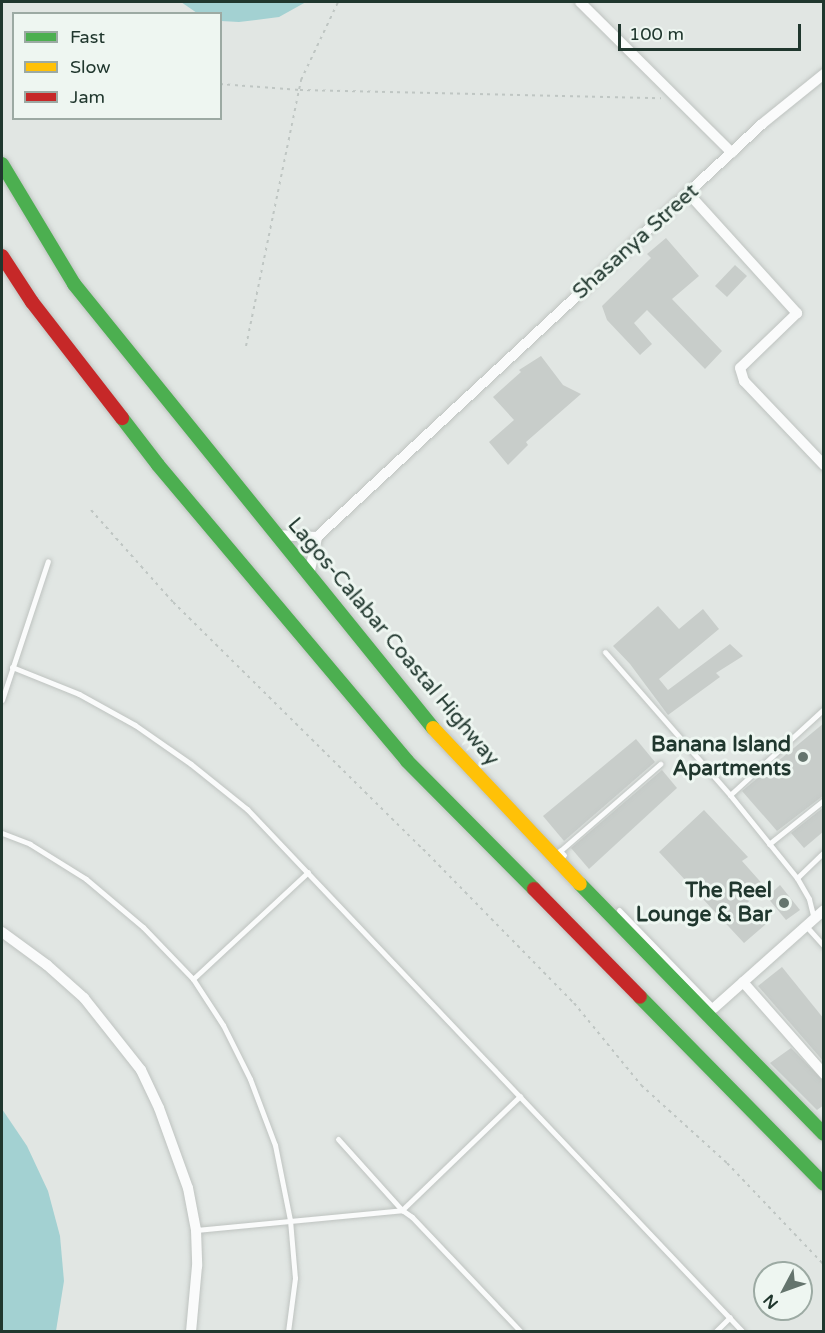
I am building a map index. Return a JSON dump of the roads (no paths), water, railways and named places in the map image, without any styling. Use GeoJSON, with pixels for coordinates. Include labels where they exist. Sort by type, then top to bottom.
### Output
{"type":"FeatureCollection","features":[{"type":"Feature","properties":{"kind":"highway","name":"Lagos-Calabar Coastal Highway"},"geometry":{"type":"LineString","coordinates":[[2,164],[74,284],[438,735],[706,1016],[824,1134]]}},
{"type":"Feature","properties":{"kind":"highway"},"geometry":{"type":"LineString","coordinates":[[2,256],[32,302],[158,465],[407,761],[824,1184]]}},
{"type":"Feature","properties":{"kind":"street"},"geometry":{"type":"LineString","coordinates":[[580,2],[732,153]]}},
{"type":"Feature","properties":{"kind":"street","name":"Shasanya Street"},"geometry":{"type":"LineString","coordinates":[[316,537],[762,124],[822,77]]}},
{"type":"Feature","properties":{"kind":"street"},"geometry":{"type":"LineString","coordinates":[[689,194],[796,313],[740,368],[744,381],[824,465]]}},
{"type":"Feature","properties":{"kind":"street"},"geometry":{"type":"LineString","coordinates":[[275,535],[316,537],[309,577]]}},
{"type":"Feature","properties":{"kind":"street"},"geometry":{"type":"LineString","coordinates":[[714,1008],[824,910]]}},
{"type":"Feature","properties":{"kind":"street"},"geometry":{"type":"LineString","coordinates":[[2,932],[47,965],[84,998],[141,1070],[174,1146],[188,1188],[196,1230],[197,1266],[191,1332]]}},
{"type":"Feature","properties":{"kind":"street"},"geometry":{"type":"LineString","coordinates":[[743,982],[824,1074]]}},
{"type":"Feature","properties":{"kind":"lane"},"geometry":{"type":"LineString","coordinates":[[2,700],[48,561]]}},
{"type":"Feature","properties":{"kind":"lane"},"geometry":{"type":"LineString","coordinates":[[605,652],[730,795],[796,878],[809,899],[810,922],[824,946]]}},
{"type":"Feature","properties":{"kind":"lane"},"geometry":{"type":"LineString","coordinates":[[12,667],[79,694],[135,725],[182,758],[247,809],[743,1332]]}},
{"type":"Feature","properties":{"kind":"lane"},"geometry":{"type":"LineString","coordinates":[[730,795],[824,709]]}},
{"type":"Feature","properties":{"kind":"lane"},"geometry":{"type":"LineString","coordinates":[[568,859],[560,851],[660,764]]}},
{"type":"Feature","properties":{"kind":"lane"},"geometry":{"type":"LineString","coordinates":[[769,844],[824,800]]}},
{"type":"Feature","properties":{"kind":"lane"},"geometry":{"type":"LineString","coordinates":[[2,833],[30,844],[86,879],[143,927],[193,979],[223,1025],[250,1079],[275,1145],[290,1220],[295,1278],[288,1332]]}},
{"type":"Feature","properties":{"kind":"lane"},"geometry":{"type":"LineString","coordinates":[[796,878],[824,852]]}},
{"type":"Feature","properties":{"kind":"lane"},"geometry":{"type":"LineString","coordinates":[[193,979],[308,872]]}},
{"type":"Feature","properties":{"kind":"lane"},"geometry":{"type":"LineString","coordinates":[[617,909],[714,1008]]}},
{"type":"Feature","properties":{"kind":"lane"},"geometry":{"type":"LineString","coordinates":[[196,1230],[402,1210],[520,1096]]}},
{"type":"Feature","properties":{"kind":"lane"},"geometry":{"type":"LineString","coordinates":[[338,1139],[402,1210],[412,1217],[521,1332]]}},
{"type":"Feature","properties":{"kind":"lane"},"geometry":{"type":"LineString","coordinates":[[715,1332],[730,1317]]}},
{"type":"Feature","properties":{"kind":"water"},"geometry":{"type":"Polygon","coordinates":[[[181,2],[306,2],[279,17],[239,22],[222,21],[222,12],[196,12],[181,2]]]}},
{"type":"Feature","properties":{"kind":"water"},"geometry":{"type":"Polygon","coordinates":[[[2,1109],[27,1146],[48,1191],[60,1236],[64,1281],[56,1331],[2,1331],[2,1109]]]}},
{"type":"Feature","properties":{"kind":"place","name":"Banana Island Apartments"},"geometry":{"type":"Point","coordinates":[803,757]}},
{"type":"Feature","properties":{"kind":"place","name":"The Reel Lounge & Bar"},"geometry":{"type":"Point","coordinates":[784,903]}}]}
